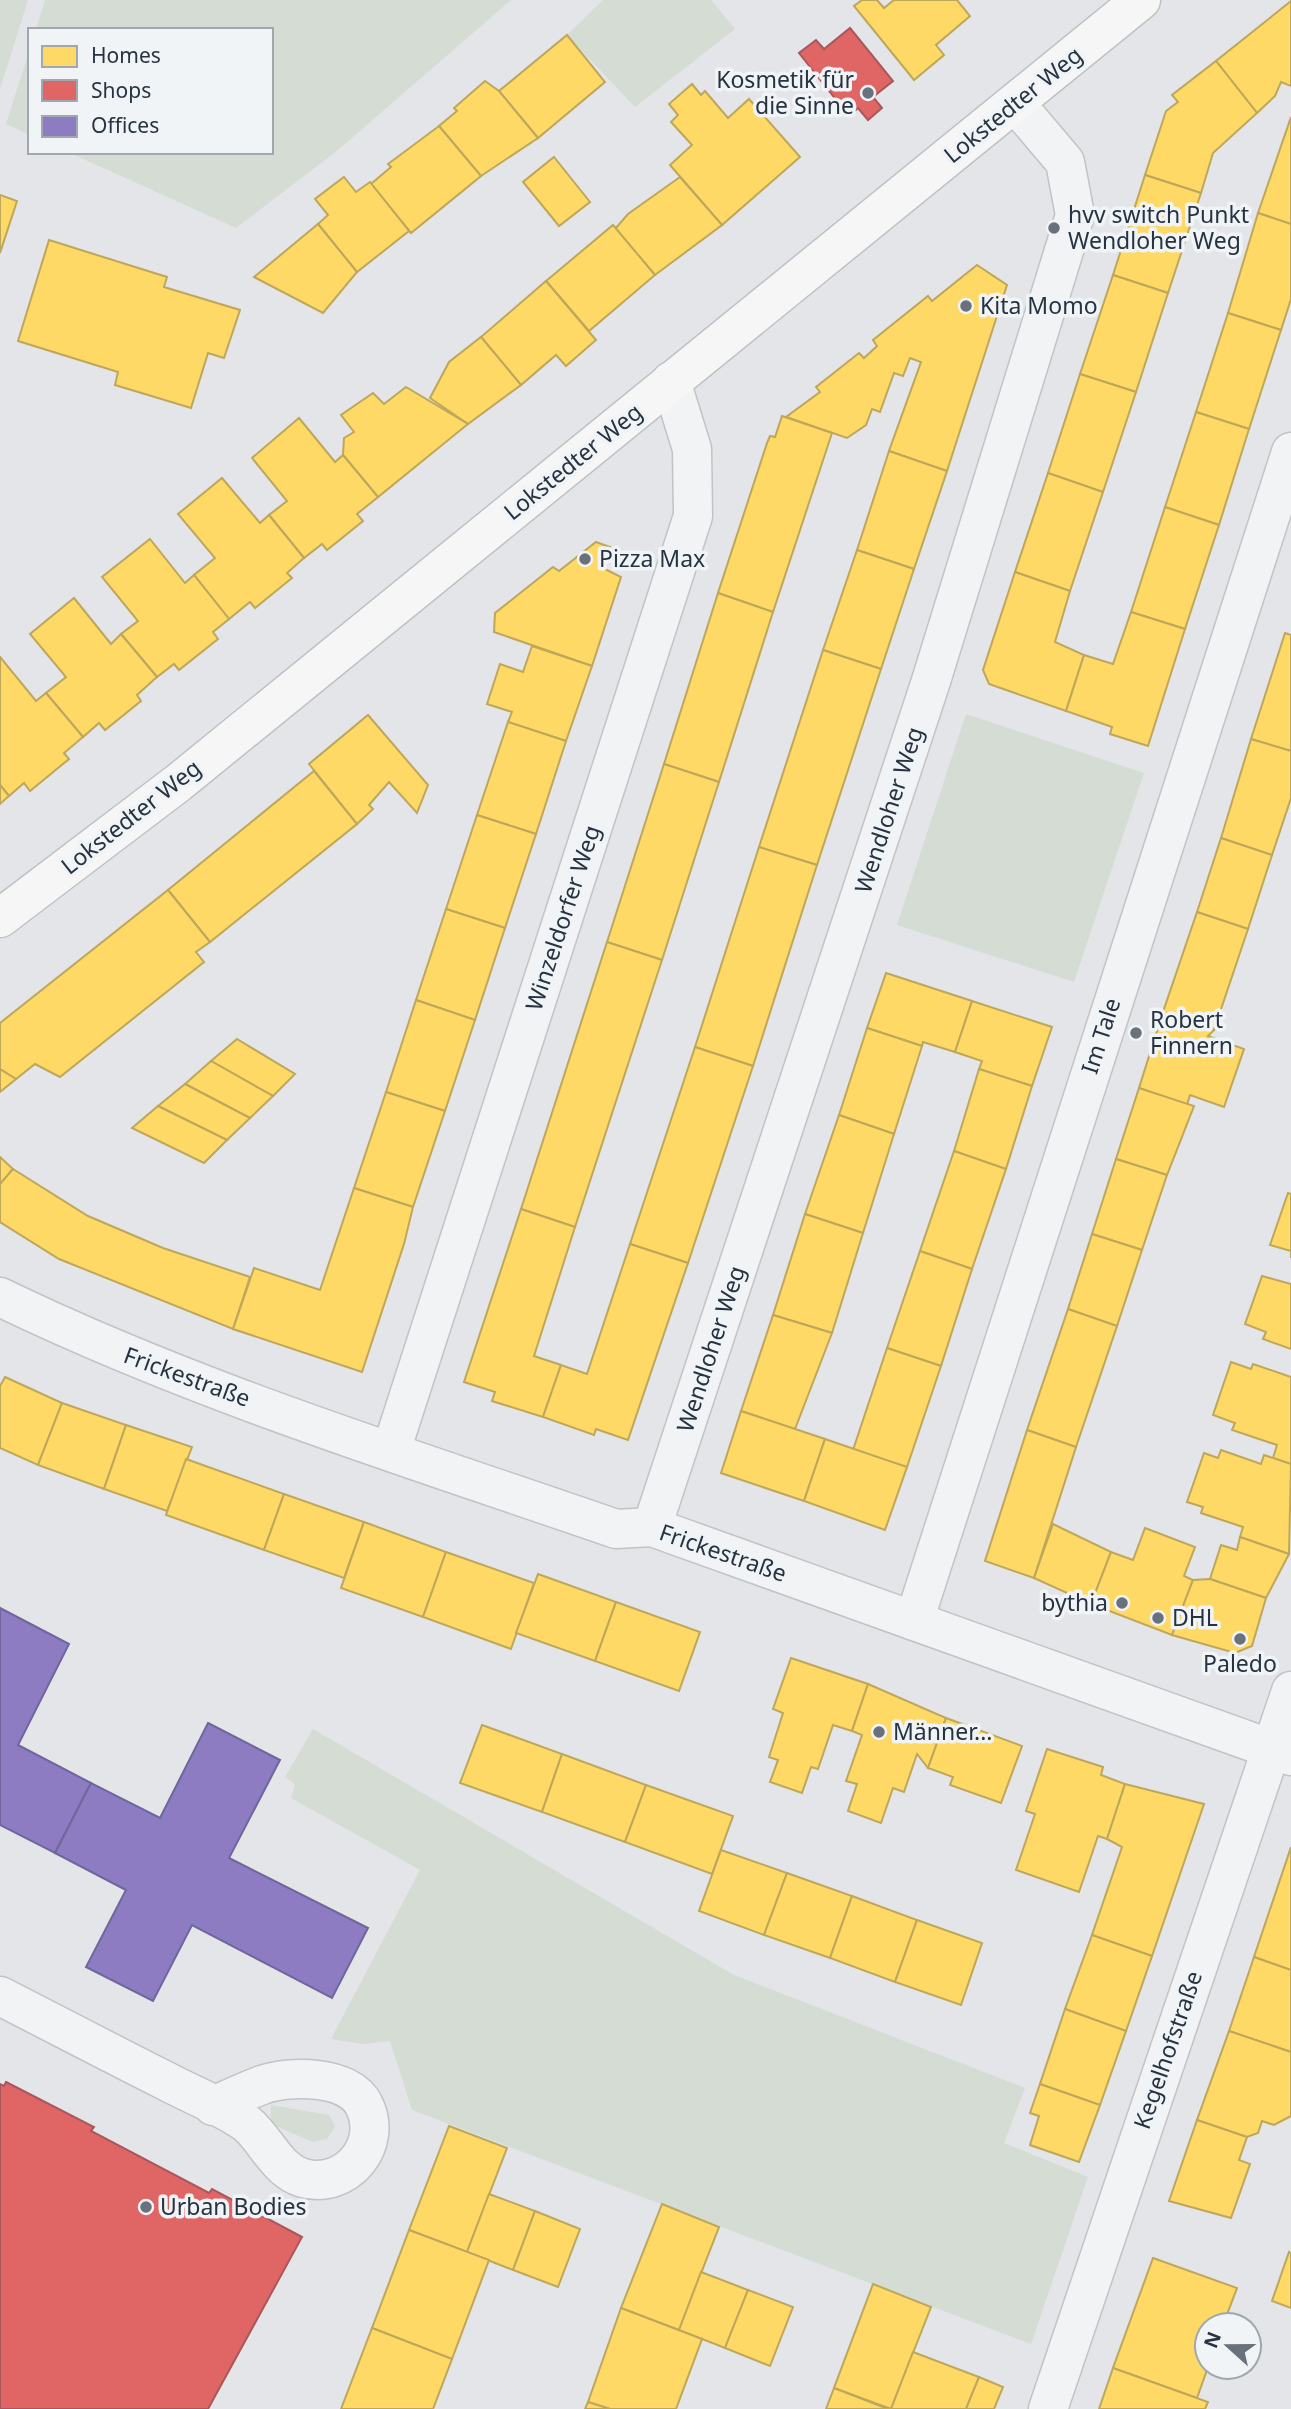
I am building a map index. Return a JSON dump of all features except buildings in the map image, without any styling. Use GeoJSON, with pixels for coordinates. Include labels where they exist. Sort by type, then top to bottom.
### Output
{"type":"FeatureCollection","features":[{"type":"Feature","properties":{"kind":"main road","name":"Lokstedter Weg"},"geometry":{"type":"LineString","coordinates":[[0,918],[178,783],[1141,0]]}},
{"type":"Feature","properties":{"kind":"street","name":"Wendloher Weg"},"geometry":{"type":"LineString","coordinates":[[652,1527],[931,681],[1075,215],[1065,162],[1015,103]]}},
{"type":"Feature","properties":{"kind":"street","name":"Winzeldorfer Weg"},"geometry":{"type":"LineString","coordinates":[[391,1451],[693,516],[692,449],[671,381]]}},
{"type":"Feature","properties":{"kind":"street","name":"Im Tale"},"geometry":{"type":"LineString","coordinates":[[914,1621],[1291,452]]}},
{"type":"Feature","properties":{"kind":"street","name":"Frickestraße"},"geometry":{"type":"LineString","coordinates":[[0,1297],[94,1343],[391,1451],[616,1530],[652,1527],[1281,1753]]}},
{"type":"Feature","properties":{"kind":"street","name":"Kegelhofstraße"},"geometry":{"type":"LineString","coordinates":[[1048,2409],[1281,1753],[1291,1691]]}},
{"type":"Feature","properties":{"kind":"street"},"geometry":{"type":"LineString","coordinates":[[0,1996],[213,2106]]}},
{"type":"Feature","properties":{"kind":"shaded area"},"geometry":{"type":"Polygon","coordinates":[[[0,0],[28,0],[0,89],[0,0]]]}},
{"type":"Feature","properties":{"kind":"shaded area"},"geometry":{"type":"Polygon","coordinates":[[[45,0],[511,0],[338,150],[236,228],[72,154],[273,154],[273,28],[37,28],[45,0]]]}},
{"type":"Feature","properties":{"kind":"shaded area"},"geometry":{"type":"Polygon","coordinates":[[[603,0],[711,0],[735,29],[635,107],[567,35],[603,0]]]}},
{"type":"Feature","properties":{"kind":"shaded area"},"geometry":{"type":"Polygon","coordinates":[[[28,55],[28,134],[6,124],[28,55]]]}},
{"type":"Feature","properties":{"kind":"shaded area"},"geometry":{"type":"Polygon","coordinates":[[[966,714],[1144,773],[1074,982],[897,925],[966,714]]]}},
{"type":"Feature","properties":{"kind":"shaded area"},"geometry":{"type":"Polygon","coordinates":[[[313,1729],[734,1975],[1025,2088],[1004,2143],[1088,2177],[1031,2344],[412,2110],[390,2041],[363,2044],[331,2039],[420,1870],[291,1798],[295,1784],[285,1777],[313,1729]]]}},
{"type":"Feature","properties":{"kind":"shaded area"},"geometry":{"type":"Polygon","coordinates":[[[271,2105],[329,2115],[335,2126],[327,2139],[313,2142],[271,2124],[271,2105]]]}},
{"type":"Feature","properties":{"kind":"place","name":"Kosmetik für die Sinne"},"geometry":{"type":"Point","coordinates":[868,93]}},
{"type":"Feature","properties":{"kind":"place","name":"hvv switch Punkt Wendloher Weg"},"geometry":{"type":"Point","coordinates":[1054,228]}},
{"type":"Feature","properties":{"kind":"place","name":"Kita Momo"},"geometry":{"type":"Point","coordinates":[966,306]}},
{"type":"Feature","properties":{"kind":"place","name":"Pizza Max"},"geometry":{"type":"Point","coordinates":[585,559]}},
{"type":"Feature","properties":{"kind":"place","name":"Robert Finnern"},"geometry":{"type":"Point","coordinates":[1136,1033]}},
{"type":"Feature","properties":{"kind":"place","name":"bythia"},"geometry":{"type":"Point","coordinates":[1122,1603]}},
{"type":"Feature","properties":{"kind":"place","name":"DHL"},"geometry":{"type":"Point","coordinates":[1158,1618]}},
{"type":"Feature","properties":{"kind":"place","name":"Paledo"},"geometry":{"type":"Point","coordinates":[1240,1639]}},
{"type":"Feature","properties":{"kind":"place","name":"Männer..."},"geometry":{"type":"Point","coordinates":[879,1732]}},
{"type":"Feature","properties":{"kind":"place","name":"Urban Bodies"},"geometry":{"type":"Point","coordinates":[146,2207]}}]}
